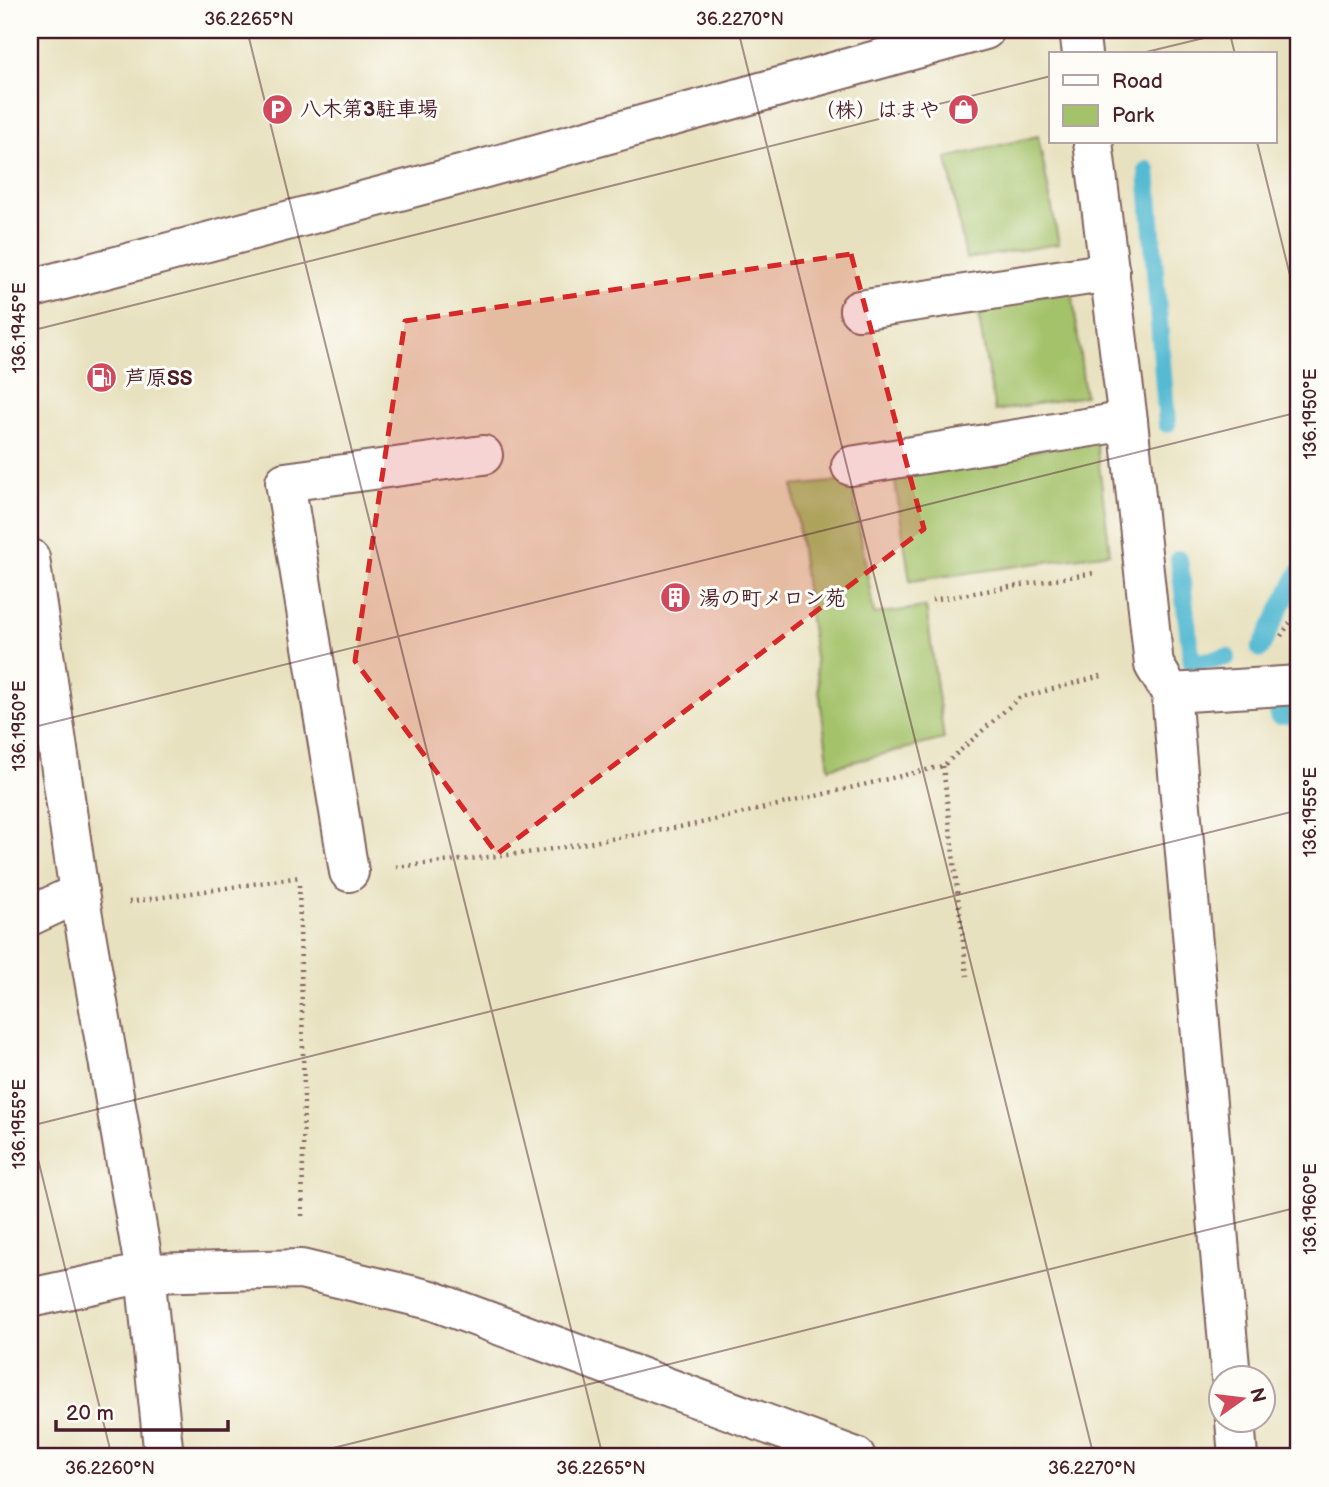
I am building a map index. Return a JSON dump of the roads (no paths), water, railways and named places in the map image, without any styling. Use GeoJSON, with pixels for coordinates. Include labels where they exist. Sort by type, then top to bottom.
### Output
{"type":"FeatureCollection","features":[{"type":"Feature","properties":{"kind":"street"},"geometry":{"type":"LineString","coordinates":[[30,289],[464,174],[985,30]]}},
{"type":"Feature","properties":{"kind":"street"},"geometry":{"type":"LineString","coordinates":[[1079,30],[1083,52]]}},
{"type":"Feature","properties":{"kind":"street"},"geometry":{"type":"LineString","coordinates":[[1093,144],[1143,565],[1162,679],[1230,1364]]}},
{"type":"Feature","properties":{"kind":"street"},"geometry":{"type":"LineString","coordinates":[[859,310],[1110,272]]}},
{"type":"Feature","properties":{"kind":"street"},"geometry":{"type":"LineString","coordinates":[[851,466],[1128,421]]}},
{"type":"Feature","properties":{"kind":"street"},"geometry":{"type":"LineString","coordinates":[[349,872],[285,482],[483,455]]}},
{"type":"Feature","properties":{"kind":"street"},"geometry":{"type":"LineString","coordinates":[[30,558],[81,901],[145,1273],[164,1457]]}},
{"type":"Feature","properties":{"kind":"street"},"geometry":{"type":"LineString","coordinates":[[1162,679],[1299,685]]}},
{"type":"Feature","properties":{"kind":"street"},"geometry":{"type":"LineString","coordinates":[[30,916],[81,901]]}},
{"type":"Feature","properties":{"kind":"street"},"geometry":{"type":"LineString","coordinates":[[30,1298],[145,1273],[301,1269],[431,1300],[806,1448],[856,1457]]}},
{"type":"Feature","properties":{"kind":"street"},"geometry":{"type":"LineString","coordinates":[[1236,1434],[1238,1457]]}},
{"type":"Feature","properties":{"kind":"waterway"},"geometry":{"type":"LineString","coordinates":[[1147,170],[1167,424]]}},
{"type":"Feature","properties":{"kind":"waterway"},"geometry":{"type":"LineString","coordinates":[[1179,559],[1192,663],[1227,657]]}},
{"type":"Feature","properties":{"kind":"waterway"},"geometry":{"type":"LineString","coordinates":[[1260,649],[1299,572]]}},
{"type":"Feature","properties":{"kind":"waterway"},"geometry":{"type":"LineString","coordinates":[[1278,716],[1299,715]]}},
{"type":"Feature","properties":{"kind":"place","name":"八木第3駐車場"},"geometry":{"type":"Point","coordinates":[277,109]}},
{"type":"Feature","properties":{"kind":"place","name":"（株）はまや"},"geometry":{"type":"Point","coordinates":[963,110]}},
{"type":"Feature","properties":{"kind":"place","name":"芦原SS"},"geometry":{"type":"Point","coordinates":[102,378]}},
{"type":"Feature","properties":{"kind":"place","name":"湯の町メロン苑"},"geometry":{"type":"Point","coordinates":[676,598]}}]}
